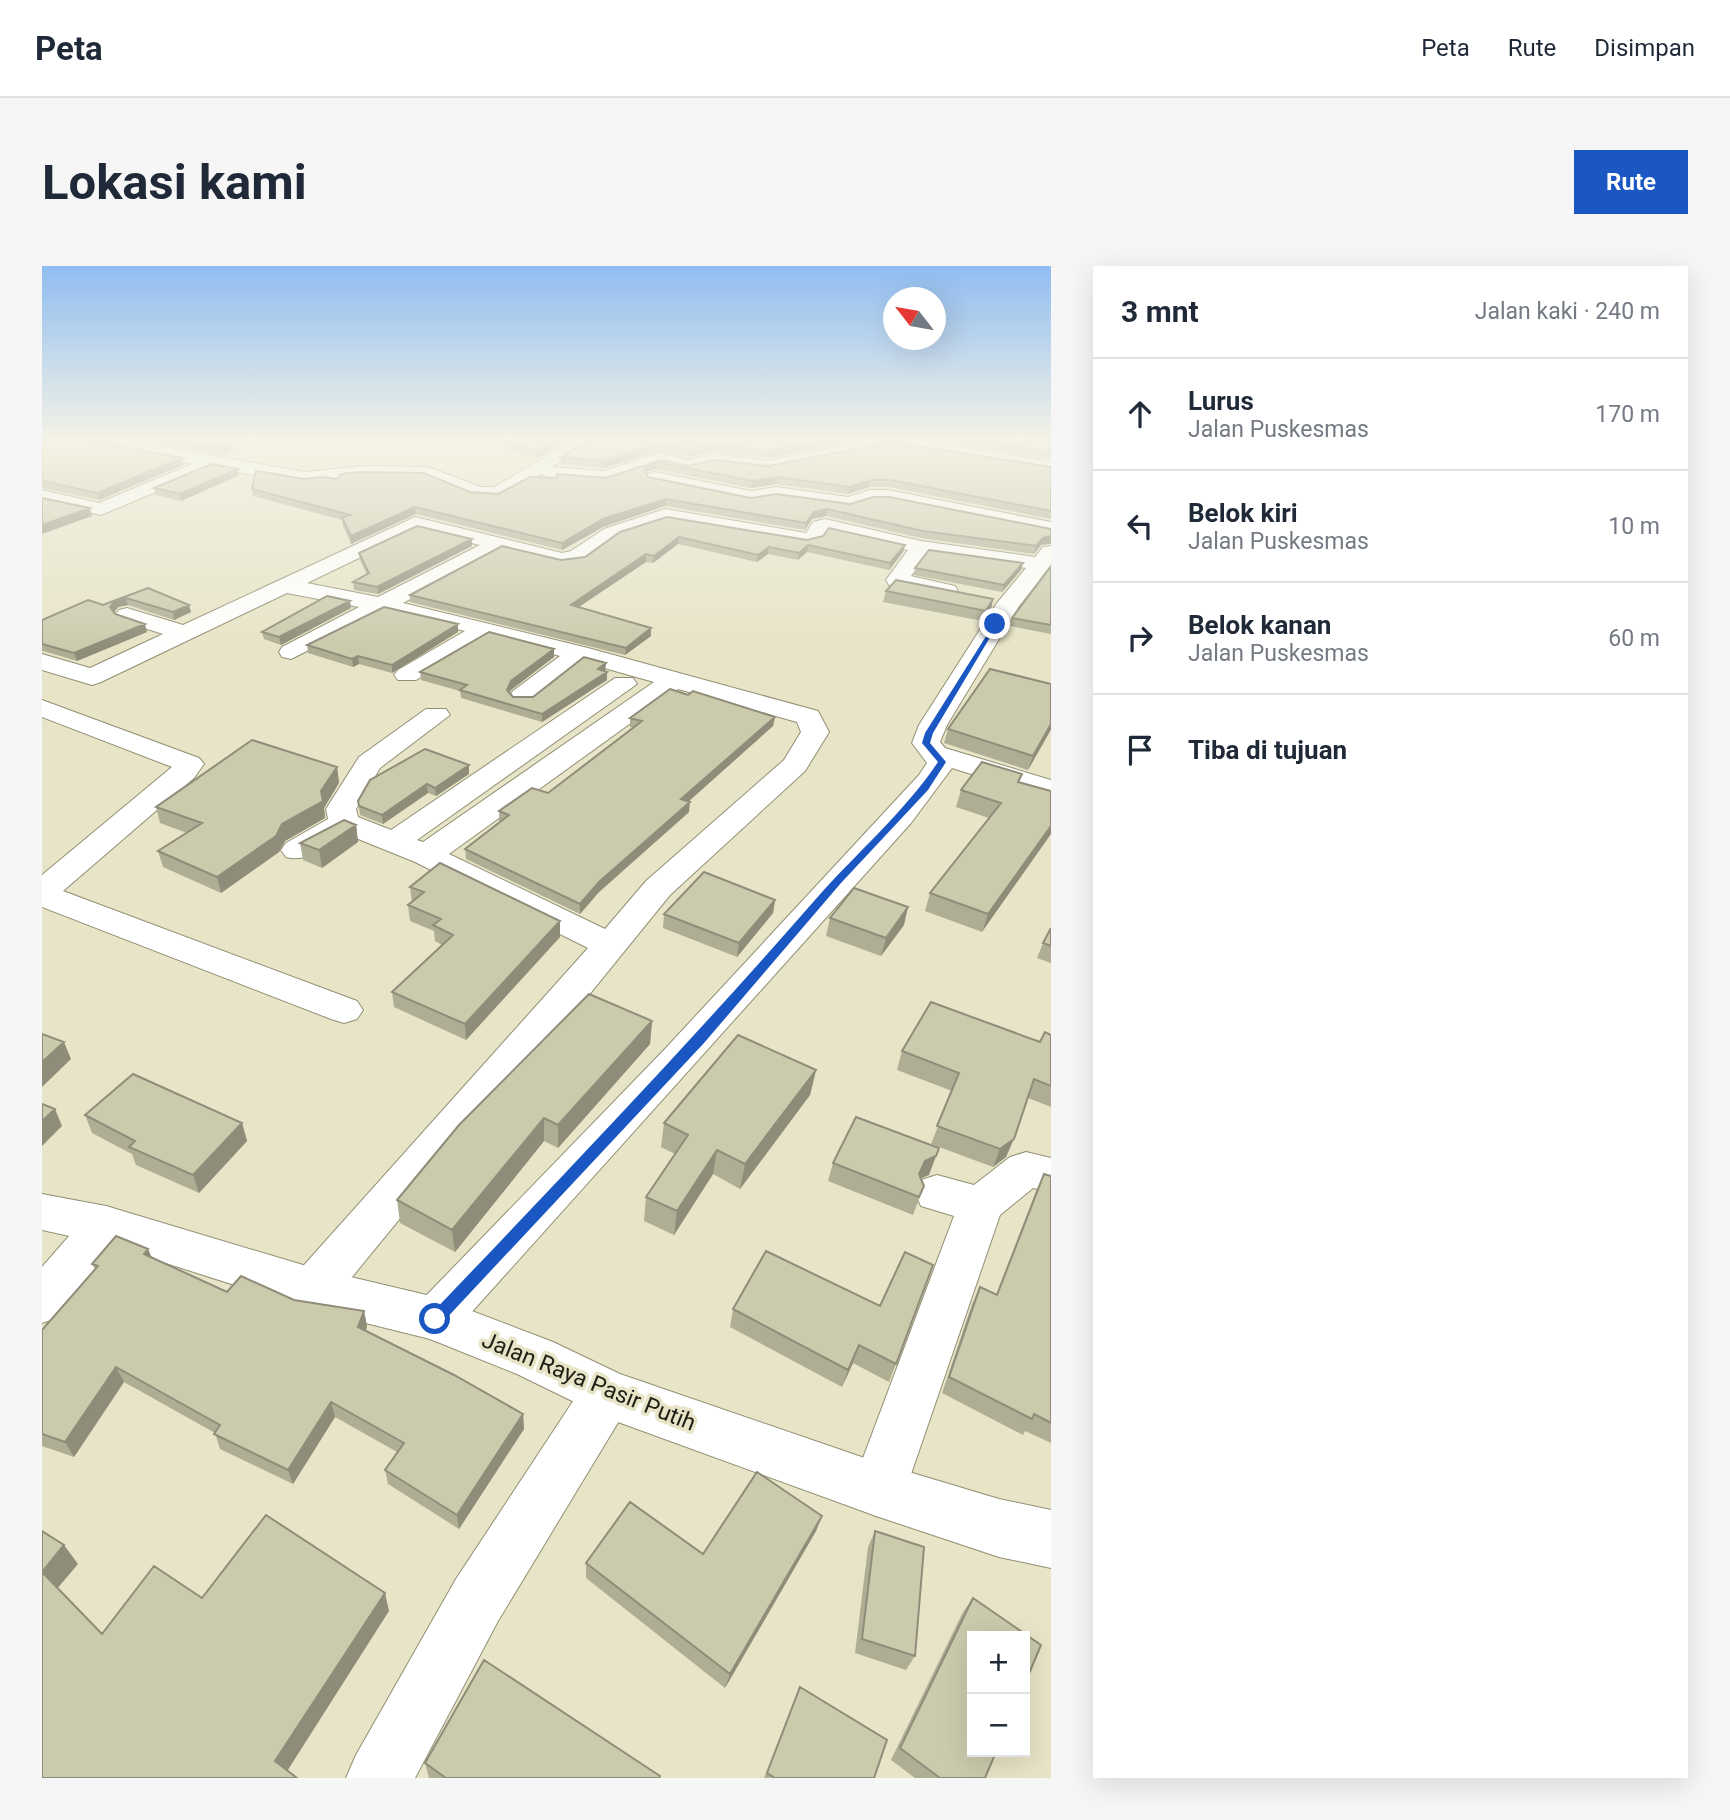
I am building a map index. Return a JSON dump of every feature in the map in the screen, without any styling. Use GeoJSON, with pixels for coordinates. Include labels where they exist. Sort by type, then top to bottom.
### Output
{"type":"FeatureCollection","features":[{"type":"Feature","properties":{"kind":"street"},"geometry":{"type":"LineString","coordinates":[[952,509],[1051,528]]}},
{"type":"Feature","properties":{"kind":"street"},"geometry":{"type":"LineString","coordinates":[[42,662],[92,677],[415,523],[496,545],[571,559],[611,533],[648,520],[676,515],[806,539],[814,537],[820,526],[825,525],[921,547],[1040,557]]}},
{"type":"Feature","properties":{"kind":"street"},"geometry":{"type":"LineString","coordinates":[[291,652],[496,545]]}},
{"type":"Feature","properties":{"kind":"street"},"geometry":{"type":"LineString","coordinates":[[921,547],[897,580],[986,598],[1040,557]]}},
{"type":"Feature","properties":{"kind":"street"},"geometry":{"type":"LineString","coordinates":[[283,585],[380,604],[579,653],[639,673],[807,717],[815,732],[795,765],[658,888],[608,944],[536,1034],[454,1123],[313,1289]]}},
{"type":"Feature","properties":{"kind":"street"},"geometry":{"type":"LineString","coordinates":[[435,1319],[699,1040],[837,880],[925,788],[942,762],[926,743],[929,733],[984,670],[986,598]]}},
{"type":"Feature","properties":{"kind":"street"},"geometry":{"type":"LineString","coordinates":[[127,615],[182,632]]}},
{"type":"Feature","properties":{"kind":"street"},"geometry":{"type":"LineString","coordinates":[[407,675],[486,629]]}},
{"type":"Feature","properties":{"kind":"street"},"geometry":{"type":"LineString","coordinates":[[522,697],[579,653]]}},
{"type":"Feature","properties":{"kind":"street"},"geometry":{"type":"LineString","coordinates":[[392,843],[639,673]]}},
{"type":"Feature","properties":{"kind":"street"},"geometry":{"type":"LineString","coordinates":[[426,855],[672,682]]}},
{"type":"Feature","properties":{"kind":"street"},"geometry":{"type":"LineString","coordinates":[[42,708],[189,764],[184,772],[42,893],[344,1010]]}},
{"type":"Feature","properties":{"kind":"street"},"geometry":{"type":"LineString","coordinates":[[344,822],[341,809],[369,763],[436,715]]}},
{"type":"Feature","properties":{"kind":"street"},"geometry":{"type":"LineString","coordinates":[[936,754],[1051,790]]}},
{"type":"Feature","properties":{"kind":"street"},"geometry":{"type":"LineString","coordinates":[[344,822],[426,855],[608,944]]}},
{"type":"Feature","properties":{"kind":"street"},"geometry":{"type":"LineString","coordinates":[[297,850],[344,822]]}},
{"type":"Feature","properties":{"kind":"street"},"geometry":{"type":"LineString","coordinates":[[879,1490],[959,1199],[1026,1169],[1051,1175]]}},
{"type":"Feature","properties":{"kind":"street","name":"Jalan Raya Pasir Putih"},"geometry":{"type":"LineString","coordinates":[[42,1212],[106,1225],[313,1289],[435,1319],[535,1358],[607,1394],[879,1490],[999,1528],[1051,1539]]}},
{"type":"Feature","properties":{"kind":"street"},"geometry":{"type":"LineString","coordinates":[[42,1302],[106,1225]]}},
{"type":"Feature","properties":{"kind":"street"},"geometry":{"type":"LineString","coordinates":[[379,1778],[477,1600],[607,1394]]}},
{"type":"Feature","properties":{"kind":"building"},"geometry":{"type":"Polygon","coordinates":[[[42,509],[88,509],[42,525],[42,509]]]}},
{"type":"Feature","properties":{"kind":"building"},"geometry":{"type":"Polygon","coordinates":[[[326,509],[412,509],[351,536],[342,518],[350,515],[326,509]]]}},
{"type":"Feature","properties":{"kind":"building"},"geometry":{"type":"Polygon","coordinates":[[[421,509],[636,509],[603,519],[562,543],[421,509]]]}},
{"type":"Feature","properties":{"kind":"building"},"geometry":{"type":"Polygon","coordinates":[[[722,509],[948,509],[1051,529],[1051,536],[1043,538],[1036,546],[923,531],[827,509],[814,512],[806,523],[722,509]]]}},
{"type":"Feature","properties":{"kind":"building"},"geometry":{"type":"Polygon","coordinates":[[[667,517],[807,540],[823,536],[829,528],[905,545],[890,563],[808,545],[799,553],[769,547],[758,555],[679,537],[654,556],[646,554],[571,605],[651,628],[626,648],[410,595],[502,546],[561,560],[585,557],[620,532],[667,517]]]}},
{"type":"Feature","properties":{"kind":"building"},"geometry":{"type":"Polygon","coordinates":[[[417,526],[472,539],[377,587],[353,582],[369,573],[359,553],[417,526]]]}},
{"type":"Feature","properties":{"kind":"building"},"geometry":{"type":"Polygon","coordinates":[[[929,550],[1023,563],[1004,585],[915,568],[929,550]]]}},
{"type":"Feature","properties":{"kind":"building"},"geometry":{"type":"Polygon","coordinates":[[[1051,566],[1051,625],[1012,618],[1051,566]]]}},
{"type":"Feature","properties":{"kind":"building"},"geometry":{"type":"Polygon","coordinates":[[[896,580],[993,599],[986,611],[886,591],[896,580]]]}},
{"type":"Feature","properties":{"kind":"building"},"geometry":{"type":"Polygon","coordinates":[[[148,588],[189,605],[173,612],[126,598],[116,600],[148,588]]]}},
{"type":"Feature","properties":{"kind":"building"},"geometry":{"type":"Polygon","coordinates":[[[327,596],[350,601],[279,637],[262,632],[327,596]]]}},
{"type":"Feature","properties":{"kind":"building"},"geometry":{"type":"Polygon","coordinates":[[[88,600],[103,605],[116,600],[110,607],[115,614],[145,624],[74,653],[42,644],[42,620],[88,600]]]}},
{"type":"Feature","properties":{"kind":"building"},"geometry":{"type":"Polygon","coordinates":[[[384,607],[458,624],[392,665],[358,656],[352,659],[307,645],[384,607]]]}},
{"type":"Feature","properties":{"kind":"building"},"geometry":{"type":"Polygon","coordinates":[[[489,632],[554,649],[511,681],[507,690],[513,697],[533,697],[584,657],[606,663],[598,669],[607,672],[542,714],[460,690],[467,685],[420,672],[489,632]]]}},
{"type":"Feature","properties":{"kind":"building"},"geometry":{"type":"Polygon","coordinates":[[[990,669],[1051,684],[1051,724],[1033,756],[948,729],[990,669]]]}},
{"type":"Feature","properties":{"kind":"building"},"geometry":{"type":"Polygon","coordinates":[[[670,689],[688,695],[693,691],[775,717],[681,799],[690,802],[599,882],[580,904],[465,849],[509,815],[499,811],[532,788],[548,793],[642,721],[630,718],[670,689]]]}},
{"type":"Feature","properties":{"kind":"building"},"geometry":{"type":"Polygon","coordinates":[[[252,740],[337,767],[321,791],[323,801],[282,824],[276,836],[217,877],[158,851],[202,823],[156,807],[252,740]]]}},
{"type":"Feature","properties":{"kind":"building"},"geometry":{"type":"Polygon","coordinates":[[[425,749],[469,765],[435,788],[427,784],[382,815],[359,806],[358,801],[370,780],[425,749]]]}},
{"type":"Feature","properties":{"kind":"building"},"geometry":{"type":"Polygon","coordinates":[[[982,762],[1022,774],[1018,782],[1051,791],[1051,826],[988,914],[930,893],[1001,803],[961,790],[982,762]]]}},
{"type":"Feature","properties":{"kind":"building"},"geometry":{"type":"Polygon","coordinates":[[[344,820],[356,825],[319,850],[300,843],[344,820]]]}},
{"type":"Feature","properties":{"kind":"building"},"geometry":{"type":"Polygon","coordinates":[[[440,863],[560,921],[465,1024],[392,992],[453,935],[433,925],[441,919],[408,905],[424,892],[410,887],[440,863]]]}},
{"type":"Feature","properties":{"kind":"building"},"geometry":{"type":"Polygon","coordinates":[[[704,872],[775,900],[739,943],[664,914],[704,872]]]}},
{"type":"Feature","properties":{"kind":"building"},"geometry":{"type":"Polygon","coordinates":[[[854,888],[908,907],[886,938],[830,918],[854,888]]]}},
{"type":"Feature","properties":{"kind":"building"},"geometry":{"type":"Polygon","coordinates":[[[1051,928],[1051,946],[1043,943],[1051,928]]]}},
{"type":"Feature","properties":{"kind":"building"},"geometry":{"type":"Polygon","coordinates":[[[589,994],[652,1021],[558,1125],[544,1118],[452,1230],[397,1200],[459,1125],[589,994]]]}},
{"type":"Feature","properties":{"kind":"building"},"geometry":{"type":"Polygon","coordinates":[[[931,1002],[1040,1042],[1045,1032],[1051,1035],[1051,1086],[1034,1079],[1014,1139],[1000,1149],[937,1126],[959,1073],[902,1051],[931,1002]]]}},
{"type":"Feature","properties":{"kind":"building"},"geometry":{"type":"Polygon","coordinates":[[[42,1034],[64,1042],[42,1062],[42,1034]]]}},
{"type":"Feature","properties":{"kind":"building"},"geometry":{"type":"Polygon","coordinates":[[[738,1035],[816,1070],[745,1164],[717,1150],[677,1211],[646,1197],[688,1135],[664,1123],[738,1035]]]}},
{"type":"Feature","properties":{"kind":"building"},"geometry":{"type":"Polygon","coordinates":[[[133,1074],[242,1123],[193,1175],[129,1147],[135,1141],[85,1115],[133,1074]]]}},
{"type":"Feature","properties":{"kind":"building"},"geometry":{"type":"Polygon","coordinates":[[[42,1104],[55,1109],[42,1121],[42,1104]]]}},
{"type":"Feature","properties":{"kind":"building"},"geometry":{"type":"Polygon","coordinates":[[[856,1117],[939,1148],[936,1156],[925,1161],[919,1174],[924,1186],[919,1197],[833,1163],[856,1117]]]}},
{"type":"Feature","properties":{"kind":"building"},"geometry":{"type":"Polygon","coordinates":[[[1044,1174],[1051,1176],[1051,1423],[1034,1414],[1032,1419],[949,1377],[980,1287],[997,1295],[1044,1174]]]}},
{"type":"Feature","properties":{"kind":"building"},"geometry":{"type":"Polygon","coordinates":[[[116,1236],[148,1249],[144,1254],[227,1292],[241,1276],[294,1300],[364,1311],[358,1327],[454,1375],[523,1414],[457,1515],[385,1470],[404,1443],[331,1402],[288,1470],[214,1434],[220,1425],[116,1367],[65,1442],[42,1434],[42,1330],[98,1266],[92,1264],[116,1236]]]}},
{"type":"Feature","properties":{"kind":"building"},"geometry":{"type":"Polygon","coordinates":[[[766,1251],[880,1306],[905,1252],[933,1265],[896,1364],[859,1345],[848,1370],[733,1309],[766,1251]]]}},
{"type":"Feature","properties":{"kind":"building"},"geometry":{"type":"Polygon","coordinates":[[[757,1472],[822,1516],[730,1674],[586,1563],[630,1502],[703,1554],[757,1472]]]}},
{"type":"Feature","properties":{"kind":"building"},"geometry":{"type":"Polygon","coordinates":[[[266,1515],[385,1593],[275,1761],[297,1778],[42,1778],[42,1572],[102,1634],[154,1566],[202,1598],[266,1515]]]}},
{"type":"Feature","properties":{"kind":"building"},"geometry":{"type":"Polygon","coordinates":[[[42,1531],[64,1545],[42,1572],[42,1531]]]}},
{"type":"Feature","properties":{"kind":"building"},"geometry":{"type":"Polygon","coordinates":[[[875,1531],[924,1547],[915,1656],[862,1639],[875,1531]]]}},
{"type":"Feature","properties":{"kind":"building"},"geometry":{"type":"Polygon","coordinates":[[[973,1598],[1021,1631],[967,1631],[967,1757],[994,1757],[985,1778],[940,1778],[900,1748],[973,1598]]]}},
{"type":"Feature","properties":{"kind":"building"},"geometry":{"type":"Polygon","coordinates":[[[1030,1637],[1041,1645],[1030,1671],[1030,1637]]]}},
{"type":"Feature","properties":{"kind":"building"},"geometry":{"type":"Polygon","coordinates":[[[484,1660],[660,1776],[659,1778],[446,1778],[425,1763],[484,1660]]]}},
{"type":"Feature","properties":{"kind":"building"},"geometry":{"type":"Polygon","coordinates":[[[800,1687],[887,1740],[874,1778],[775,1778],[767,1773],[800,1687]]]}},
{"type":"Feature","properties":{"kind":"route"},"geometry":{"type":"LineString","coordinates":[[435,1319],[699,1040],[837,880],[925,788],[942,762],[926,743],[929,733],[995,624]]}}]}
